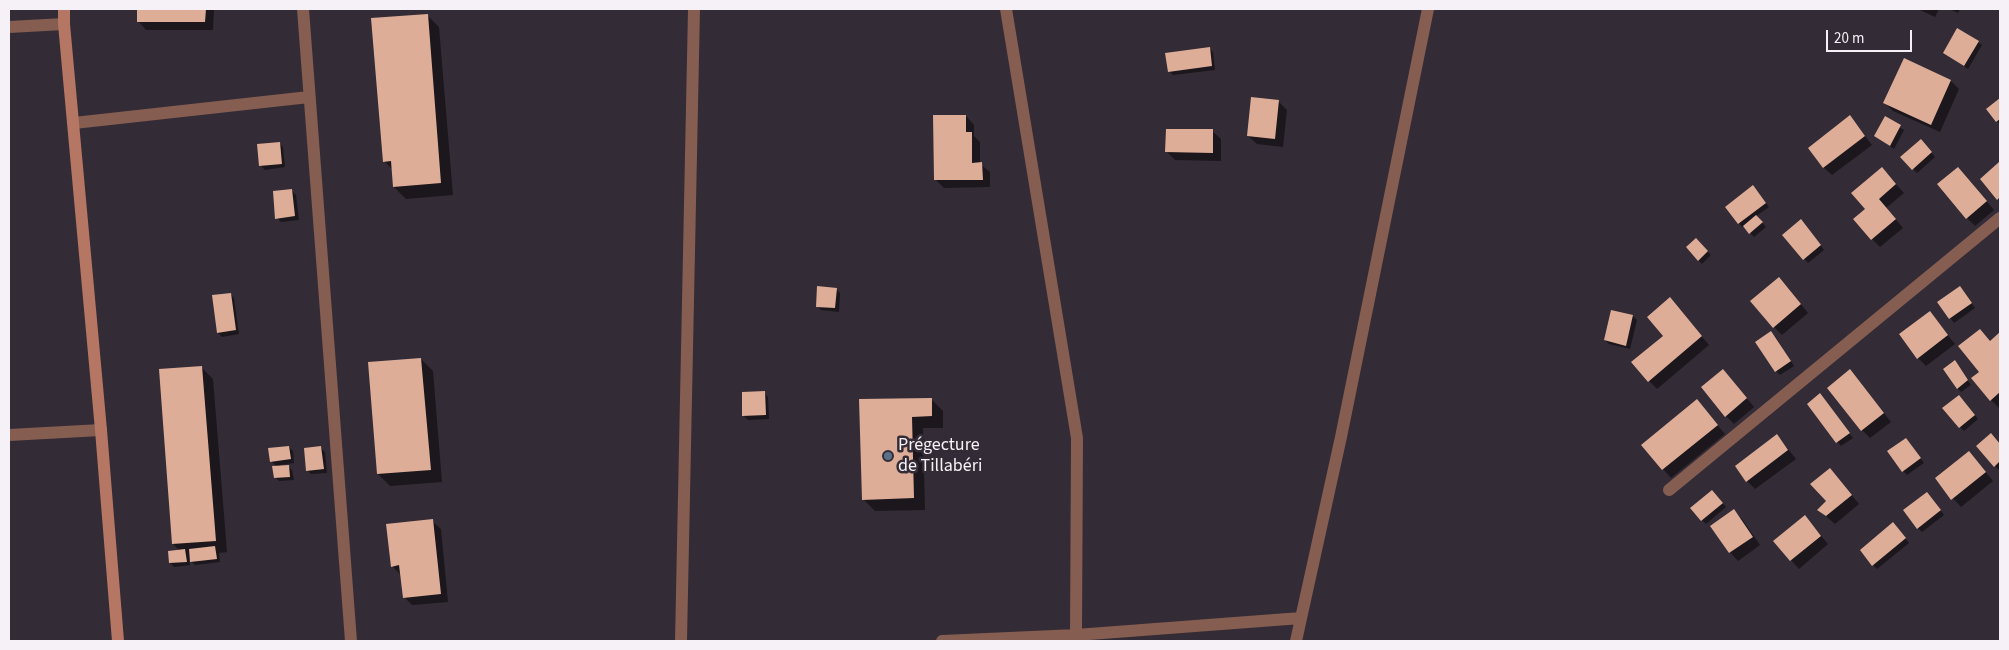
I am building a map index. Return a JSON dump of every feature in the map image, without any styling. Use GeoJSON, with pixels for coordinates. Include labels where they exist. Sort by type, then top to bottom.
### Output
{"type":"FeatureCollection","features":[{"type":"Feature","properties":{"kind":"street"},"geometry":{"type":"LineString","coordinates":[[64,9],[102,430],[118,641]]}},
{"type":"Feature","properties":{"kind":"street"},"geometry":{"type":"LineString","coordinates":[[303,9],[351,641]]}},
{"type":"Feature","properties":{"kind":"street"},"geometry":{"type":"LineString","coordinates":[[681,641],[694,9]]}},
{"type":"Feature","properties":{"kind":"street"},"geometry":{"type":"LineString","coordinates":[[1006,9],[1076,438],[1076,635]]}},
{"type":"Feature","properties":{"kind":"street"},"geometry":{"type":"LineString","coordinates":[[1296,641],[1341,437],[1428,9]]}},
{"type":"Feature","properties":{"kind":"street"},"geometry":{"type":"LineString","coordinates":[[9,27],[64,24]]}},
{"type":"Feature","properties":{"kind":"street"},"geometry":{"type":"LineString","coordinates":[[74,123],[309,97]]}},
{"type":"Feature","properties":{"kind":"street"},"geometry":{"type":"LineString","coordinates":[[1669,490],[2000,218]]}},
{"type":"Feature","properties":{"kind":"street"},"geometry":{"type":"LineString","coordinates":[[9,435],[102,430]]}},
{"type":"Feature","properties":{"kind":"street"},"geometry":{"type":"LineString","coordinates":[[942,641],[1076,635],[1301,618]]}},
{"type":"Feature","properties":{"kind":"building"},"geometry":{"type":"Polygon","coordinates":[[[137,9],[206,9],[205,22],[137,22],[137,9]]]}},
{"type":"Feature","properties":{"kind":"building"},"geometry":{"type":"Polygon","coordinates":[[[428,14],[441,183],[393,187],[391,161],[383,162],[371,18],[428,14]]]}},
{"type":"Feature","properties":{"kind":"building"},"geometry":{"type":"Polygon","coordinates":[[[1957,28],[1979,41],[1964,66],[1943,53],[1957,28]]]}},
{"type":"Feature","properties":{"kind":"building"},"geometry":{"type":"Polygon","coordinates":[[[1210,47],[1212,66],[1168,72],[1165,53],[1210,47]]]}},
{"type":"Feature","properties":{"kind":"building"},"geometry":{"type":"Polygon","coordinates":[[[1904,58],[1951,80],[1931,125],[1883,103],[1904,58]]]}},
{"type":"Feature","properties":{"kind":"building"},"geometry":{"type":"Polygon","coordinates":[[[1251,97],[1279,100],[1275,139],[1247,136],[1251,97]]]}},
{"type":"Feature","properties":{"kind":"building"},"geometry":{"type":"Polygon","coordinates":[[[2000,98],[2000,119],[1996,122],[1986,109],[2000,98]]]}},
{"type":"Feature","properties":{"kind":"building"},"geometry":{"type":"Polygon","coordinates":[[[933,115],[966,115],[966,132],[972,132],[972,163],[982,162],[983,180],[934,180],[933,115]]]}},
{"type":"Feature","properties":{"kind":"building"},"geometry":{"type":"Polygon","coordinates":[[[1850,115],[1865,136],[1823,168],[1808,148],[1850,115]]]}},
{"type":"Feature","properties":{"kind":"building"},"geometry":{"type":"Polygon","coordinates":[[[1885,116],[1901,125],[1890,146],[1874,136],[1885,116]]]}},
{"type":"Feature","properties":{"kind":"building"},"geometry":{"type":"Polygon","coordinates":[[[1166,129],[1213,129],[1213,153],[1165,152],[1166,129]]]}},
{"type":"Feature","properties":{"kind":"building"},"geometry":{"type":"Polygon","coordinates":[[[1921,139],[1932,152],[1912,170],[1900,157],[1921,139]]]}},
{"type":"Feature","properties":{"kind":"building"},"geometry":{"type":"Polygon","coordinates":[[[280,142],[282,164],[259,166],[257,144],[280,142]]]}},
{"type":"Feature","properties":{"kind":"building"},"geometry":{"type":"Polygon","coordinates":[[[1999,162],[2000,197],[1997,200],[1980,179],[1999,162]]]}},
{"type":"Feature","properties":{"kind":"building"},"geometry":{"type":"Polygon","coordinates":[[[1882,167],[1896,184],[1879,199],[1896,219],[1871,240],[1853,219],[1865,209],[1851,193],[1882,167]]]}},
{"type":"Feature","properties":{"kind":"building"},"geometry":{"type":"Polygon","coordinates":[[[1958,167],[1987,201],[1966,219],[1937,184],[1958,167]]]}},
{"type":"Feature","properties":{"kind":"building"},"geometry":{"type":"Polygon","coordinates":[[[1753,185],[1766,203],[1738,224],[1725,207],[1753,185]]]}},
{"type":"Feature","properties":{"kind":"building"},"geometry":{"type":"Polygon","coordinates":[[[292,189],[295,216],[275,219],[273,191],[292,189]]]}},
{"type":"Feature","properties":{"kind":"building"},"geometry":{"type":"Polygon","coordinates":[[[1756,215],[1763,222],[1749,234],[1743,226],[1756,215]]]}},
{"type":"Feature","properties":{"kind":"building"},"geometry":{"type":"Polygon","coordinates":[[[1801,219],[1821,245],[1803,260],[1782,235],[1801,219]]]}},
{"type":"Feature","properties":{"kind":"building"},"geometry":{"type":"Polygon","coordinates":[[[1696,238],[1708,251],[1698,261],[1686,247],[1696,238]]]}},
{"type":"Feature","properties":{"kind":"building"},"geometry":{"type":"Polygon","coordinates":[[[1779,277],[1801,304],[1773,328],[1750,301],[1779,277]]]}},
{"type":"Feature","properties":{"kind":"building"},"geometry":{"type":"Polygon","coordinates":[[[817,286],[837,288],[835,308],[816,307],[817,286]]]}},
{"type":"Feature","properties":{"kind":"building"},"geometry":{"type":"Polygon","coordinates":[[[1960,286],[1972,303],[1949,319],[1937,302],[1960,286]]]}},
{"type":"Feature","properties":{"kind":"building"},"geometry":{"type":"Polygon","coordinates":[[[231,293],[236,330],[217,333],[212,295],[231,293]]]}},
{"type":"Feature","properties":{"kind":"building"},"geometry":{"type":"Polygon","coordinates":[[[1670,297],[1702,336],[1648,382],[1631,362],[1663,336],[1647,317],[1670,297]]]}},
{"type":"Feature","properties":{"kind":"building"},"geometry":{"type":"Polygon","coordinates":[[[1611,310],[1633,315],[1626,346],[1604,340],[1611,310]]]}},
{"type":"Feature","properties":{"kind":"building"},"geometry":{"type":"Polygon","coordinates":[[[1930,311],[1948,335],[1917,359],[1899,334],[1930,311]]]}},
{"type":"Feature","properties":{"kind":"building"},"geometry":{"type":"Polygon","coordinates":[[[1980,329],[1990,341],[2000,332],[2000,392],[1990,401],[1971,378],[1979,372],[1958,346],[1980,329]]]}},
{"type":"Feature","properties":{"kind":"building"},"geometry":{"type":"Polygon","coordinates":[[[1771,331],[1791,361],[1775,372],[1755,342],[1771,331]]]}},
{"type":"Feature","properties":{"kind":"building"},"geometry":{"type":"Polygon","coordinates":[[[421,358],[431,470],[377,474],[368,362],[421,358]]]}},
{"type":"Feature","properties":{"kind":"building"},"geometry":{"type":"Polygon","coordinates":[[[1955,360],[1968,380],[1957,389],[1943,369],[1955,360]]]}},
{"type":"Feature","properties":{"kind":"building"},"geometry":{"type":"Polygon","coordinates":[[[202,366],[216,541],[172,544],[159,369],[202,366]]]}},
{"type":"Feature","properties":{"kind":"building"},"geometry":{"type":"Polygon","coordinates":[[[1723,369],[1747,398],[1725,417],[1701,387],[1723,369]]]}},
{"type":"Feature","properties":{"kind":"building"},"geometry":{"type":"Polygon","coordinates":[[[1850,369],[1884,413],[1861,431],[1827,388],[1850,369]]]}},
{"type":"Feature","properties":{"kind":"building"},"geometry":{"type":"Polygon","coordinates":[[[765,391],[766,415],[742,416],[742,392],[765,391]]]}},
{"type":"Feature","properties":{"kind":"building"},"geometry":{"type":"Polygon","coordinates":[[[1820,393],[1850,433],[1836,443],[1807,404],[1820,393]]]}},
{"type":"Feature","properties":{"kind":"building"},"geometry":{"type":"Polygon","coordinates":[[[1959,395],[1975,415],[1959,428],[1942,408],[1959,395]]]}},
{"type":"Feature","properties":{"kind":"building"},"geometry":{"type":"Polygon","coordinates":[[[932,398],[932,416],[912,417],[914,498],[862,500],[859,399],[932,398]]]}},
{"type":"Feature","properties":{"kind":"building"},"geometry":{"type":"Polygon","coordinates":[[[1697,399],[1718,425],[1662,470],[1641,445],[1697,399]]]}},
{"type":"Feature","properties":{"kind":"building"},"geometry":{"type":"Polygon","coordinates":[[[1991,433],[2000,444],[2000,461],[1994,467],[1976,446],[1991,433]]]}},
{"type":"Feature","properties":{"kind":"building"},"geometry":{"type":"Polygon","coordinates":[[[1777,434],[1788,450],[1746,482],[1735,466],[1777,434]]]}},
{"type":"Feature","properties":{"kind":"building"},"geometry":{"type":"Polygon","coordinates":[[[1906,438],[1921,458],[1902,472],[1887,451],[1906,438]]]}},
{"type":"Feature","properties":{"kind":"building"},"geometry":{"type":"Polygon","coordinates":[[[289,446],[291,459],[270,462],[268,448],[289,446]]]}},
{"type":"Feature","properties":{"kind":"building"},"geometry":{"type":"Polygon","coordinates":[[[321,446],[324,469],[306,471],[304,448],[321,446]]]}},
{"type":"Feature","properties":{"kind":"building"},"geometry":{"type":"Polygon","coordinates":[[[1969,451],[1986,472],[1951,500],[1935,478],[1969,451]]]}},
{"type":"Feature","properties":{"kind":"building"},"geometry":{"type":"Polygon","coordinates":[[[289,465],[290,477],[274,478],[272,466],[289,465]]]}},
{"type":"Feature","properties":{"kind":"building"},"geometry":{"type":"Polygon","coordinates":[[[1830,468],[1852,495],[1826,516],[1817,510],[1826,501],[1810,484],[1830,468]]]}},
{"type":"Feature","properties":{"kind":"building"},"geometry":{"type":"Polygon","coordinates":[[[1712,490],[1723,503],[1701,521],[1690,508],[1712,490]]]}},
{"type":"Feature","properties":{"kind":"building"},"geometry":{"type":"Polygon","coordinates":[[[1927,492],[1941,510],[1917,529],[1903,510],[1927,492]]]}},
{"type":"Feature","properties":{"kind":"building"},"geometry":{"type":"Polygon","coordinates":[[[1734,509],[1753,537],[1729,553],[1710,526],[1734,509]]]}},
{"type":"Feature","properties":{"kind":"building"},"geometry":{"type":"Polygon","coordinates":[[[1805,515],[1821,536],[1790,561],[1773,541],[1805,515]]]}},
{"type":"Feature","properties":{"kind":"building"},"geometry":{"type":"Polygon","coordinates":[[[433,519],[441,594],[403,598],[399,565],[391,567],[386,524],[433,519]]]}},
{"type":"Feature","properties":{"kind":"building"},"geometry":{"type":"Polygon","coordinates":[[[1893,522],[1906,538],[1872,566],[1860,550],[1893,522]]]}},
{"type":"Feature","properties":{"kind":"building"},"geometry":{"type":"Polygon","coordinates":[[[215,546],[217,559],[190,562],[189,549],[215,546]]]}},
{"type":"Feature","properties":{"kind":"building"},"geometry":{"type":"Polygon","coordinates":[[[185,549],[187,562],[169,563],[168,551],[185,549]]]}},
{"type":"Feature","properties":{"kind":"place","name":"Prégecture de Tillabéri"},"geometry":{"type":"Point","coordinates":[888,456]}}]}
